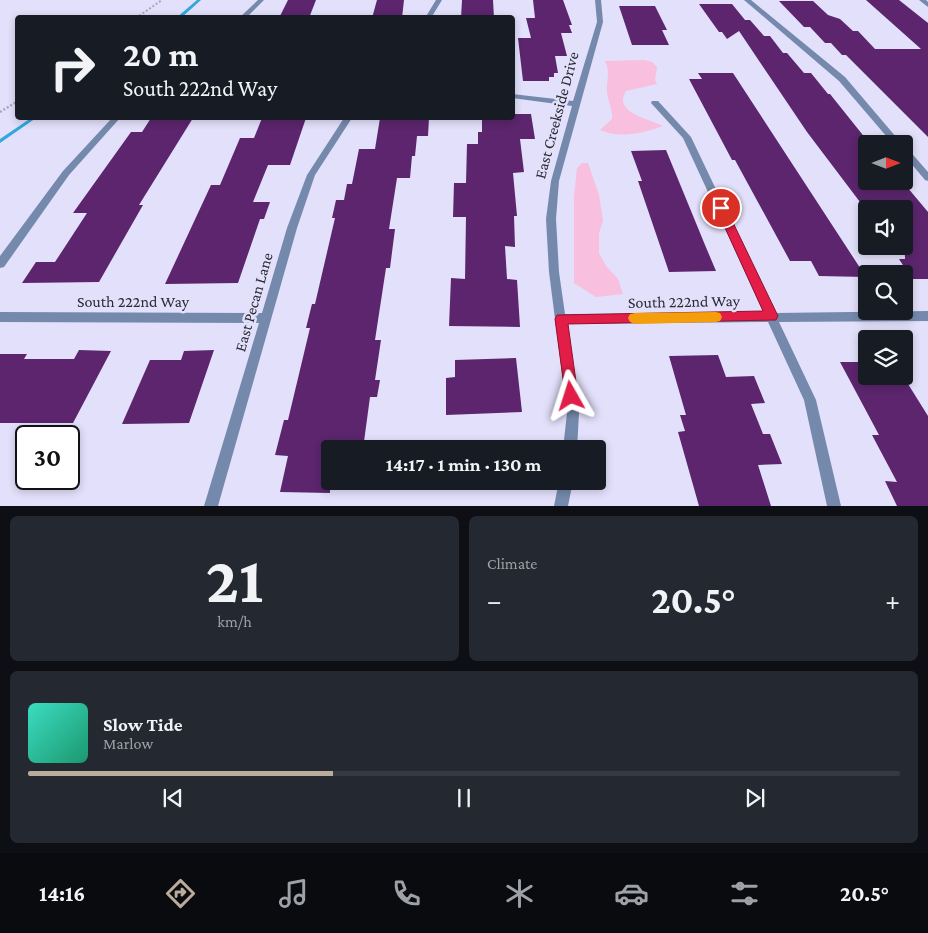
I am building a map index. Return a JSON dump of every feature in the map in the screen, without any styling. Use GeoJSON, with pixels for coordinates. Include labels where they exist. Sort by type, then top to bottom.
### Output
{"type":"FeatureCollection","features":[{"type":"Feature","properties":{"kind":"street"},"geometry":{"type":"LineString","coordinates":[[245,15],[261,0]]}},
{"type":"Feature","properties":{"kind":"street"},"geometry":{"type":"LineString","coordinates":[[430,15],[439,0]]}},
{"type":"Feature","properties":{"kind":"street","name":"East Creekside Drive"},"geometry":{"type":"LineString","coordinates":[[571,440],[573,413],[554,272],[551,218],[555,181],[600,22],[598,0]]}},
{"type":"Feature","properties":{"kind":"street"},"geometry":{"type":"LineString","coordinates":[[747,0],[842,79],[890,135]]}},
{"type":"Feature","properties":{"kind":"street"},"geometry":{"type":"LineString","coordinates":[[922,0],[928,5]]}},
{"type":"Feature","properties":{"kind":"street"},"geometry":{"type":"LineString","coordinates":[[515,96],[576,104]]}},
{"type":"Feature","properties":{"kind":"street"},"geometry":{"type":"LineString","coordinates":[[654,103],[687,137],[810,400],[834,506]]}},
{"type":"Feature","properties":{"kind":"street"},"geometry":{"type":"LineString","coordinates":[[0,264],[66,173],[114,120]]}},
{"type":"Feature","properties":{"kind":"street","name":"East Pecan Lane"},"geometry":{"type":"LineString","coordinates":[[210,506],[292,228],[311,175],[347,120]]}},
{"type":"Feature","properties":{"kind":"street"},"geometry":{"type":"LineString","coordinates":[[913,160],[928,178]]}},
{"type":"Feature","properties":{"kind":"street","name":"South 222nd Way"},"geometry":{"type":"LineString","coordinates":[[561,319],[928,316]]}},
{"type":"Feature","properties":{"kind":"street","name":"South 222nd Way"},"geometry":{"type":"LineString","coordinates":[[0,317],[265,318]]}},
{"type":"Feature","properties":{"kind":"street"},"geometry":{"type":"LineString","coordinates":[[561,506],[564,490]]}},
{"type":"Feature","properties":{"kind":"path"},"geometry":{"type":"LineString","coordinates":[[140,15],[162,0]]}},
{"type":"Feature","properties":{"kind":"path"},"geometry":{"type":"LineString","coordinates":[[0,112],[15,102]]}},
{"type":"Feature","properties":{"kind":"shaded area"},"geometry":{"type":"Polygon","coordinates":[[[645,60],[652,62],[657,67],[655,80],[657,84],[626,91],[623,99],[624,105],[634,114],[663,126],[640,133],[623,135],[600,130],[612,119],[607,92],[608,73],[605,61],[645,60]]]}},
{"type":"Feature","properties":{"kind":"shaded area"},"geometry":{"type":"Polygon","coordinates":[[[582,163],[588,163],[599,195],[603,221],[599,233],[599,253],[606,266],[618,279],[623,294],[596,297],[574,283],[574,197],[577,168],[582,163]]]}},
{"type":"Feature","properties":{"kind":"building"},"geometry":{"type":"Polygon","coordinates":[[[288,0],[316,0],[310,15],[280,15],[288,0]]]}},
{"type":"Feature","properties":{"kind":"building"},"geometry":{"type":"Polygon","coordinates":[[[377,0],[404,0],[402,15],[373,15],[377,0]]]}},
{"type":"Feature","properties":{"kind":"building"},"geometry":{"type":"Polygon","coordinates":[[[462,0],[493,0],[494,15],[461,15],[462,0]]]}},
{"type":"Feature","properties":{"kind":"building"},"geometry":{"type":"Polygon","coordinates":[[[533,0],[563,0],[572,25],[569,25],[572,33],[561,33],[567,56],[555,56],[558,73],[554,73],[554,77],[549,77],[549,81],[523,81],[518,38],[531,38],[526,18],[535,18],[533,0]]]}},
{"type":"Feature","properties":{"kind":"building"},"geometry":{"type":"Polygon","coordinates":[[[866,0],[899,0],[928,23],[928,137],[846,55],[842,55],[831,43],[825,43],[810,27],[804,27],[779,1],[813,1],[828,15],[840,19],[853,31],[858,31],[875,49],[921,49],[866,0]]]}},
{"type":"Feature","properties":{"kind":"building"},"geometry":{"type":"Polygon","coordinates":[[[699,4],[732,4],[745,20],[750,20],[764,36],[770,36],[783,53],[787,53],[804,73],[811,73],[830,94],[863,135],[858,135],[858,190],[910,190],[928,212],[928,279],[913,279],[913,265],[903,265],[899,259],[905,259],[905,255],[913,255],[913,200],[858,200],[807,132],[739,31],[727,39],[722,32],[719,32],[699,4]]]}},
{"type":"Feature","properties":{"kind":"building"},"geometry":{"type":"Polygon","coordinates":[[[619,6],[655,6],[667,30],[662,30],[669,45],[632,45],[619,6]]]}},
{"type":"Feature","properties":{"kind":"building"},"geometry":{"type":"Polygon","coordinates":[[[698,73],[733,73],[858,265],[858,277],[819,276],[811,261],[790,261],[735,160],[732,160],[689,79],[702,79],[698,73]]]}},
{"type":"Feature","properties":{"kind":"building"},"geometry":{"type":"Polygon","coordinates":[[[515,114],[531,114],[535,139],[520,139],[524,172],[513,173],[517,216],[514,216],[515,247],[505,246],[507,279],[517,280],[520,327],[449,326],[451,278],[465,279],[466,217],[453,217],[454,183],[466,183],[467,144],[478,144],[478,132],[482,132],[482,120],[515,120],[515,114]]]}},
{"type":"Feature","properties":{"kind":"building"},"geometry":{"type":"Polygon","coordinates":[[[150,120],[192,120],[139,205],[143,205],[99,282],[22,283],[36,262],[55,262],[87,213],[73,213],[131,132],[142,132],[150,120]]]}},
{"type":"Feature","properties":{"kind":"building"},"geometry":{"type":"Polygon","coordinates":[[[261,120],[305,120],[290,165],[268,165],[253,202],[270,202],[264,219],[260,219],[238,283],[165,284],[211,185],[220,185],[240,138],[254,138],[261,120]]]}},
{"type":"Feature","properties":{"kind":"building"},"geometry":{"type":"Polygon","coordinates":[[[380,120],[429,120],[428,136],[417,136],[415,156],[412,156],[410,178],[397,178],[389,229],[395,229],[390,268],[386,268],[375,340],[381,340],[375,380],[380,380],[377,397],[370,397],[364,440],[321,440],[321,490],[330,490],[330,493],[280,492],[288,456],[275,455],[284,420],[288,420],[310,328],[306,328],[312,304],[315,304],[335,218],[332,218],[336,200],[344,200],[347,184],[352,184],[359,149],[375,149],[380,120]]]}},
{"type":"Feature","properties":{"kind":"building"},"geometry":{"type":"Polygon","coordinates":[[[666,150],[716,271],[669,272],[638,181],[642,181],[631,151],[666,150]]]}},
{"type":"Feature","properties":{"kind":"building"},"geometry":{"type":"Polygon","coordinates":[[[79,350],[111,351],[73,423],[0,423],[0,354],[27,354],[24,359],[74,359],[79,350]]]}},
{"type":"Feature","properties":{"kind":"building"},"geometry":{"type":"Polygon","coordinates":[[[214,350],[189,423],[122,424],[150,360],[181,360],[184,351],[214,350]]]}},
{"type":"Feature","properties":{"kind":"building"},"geometry":{"type":"Polygon","coordinates":[[[718,355],[726,377],[754,376],[765,403],[751,404],[763,434],[770,434],[782,464],[758,465],[771,506],[699,506],[678,432],[685,431],[680,415],[686,415],[669,356],[718,355]]]}},
{"type":"Feature","properties":{"kind":"building"},"geometry":{"type":"Polygon","coordinates":[[[516,358],[522,412],[446,415],[446,378],[455,377],[455,360],[516,358]]]}},
{"type":"Feature","properties":{"kind":"building"},"geometry":{"type":"Polygon","coordinates":[[[840,362],[858,362],[858,385],[909,385],[928,416],[928,506],[897,506],[885,481],[897,482],[872,435],[879,435],[840,362]]]}},
{"type":"Feature","properties":{"kind":"waterway"},"geometry":{"type":"LineString","coordinates":[[182,15],[199,0]]}},
{"type":"Feature","properties":{"kind":"waterway"},"geometry":{"type":"LineString","coordinates":[[0,141],[31,120]]}},
{"type":"Feature","properties":{"kind":"slow traffic"},"geometry":{"type":"LineString","coordinates":[[635,318],[716,317]]}},
{"type":"Feature","properties":{"kind":"route"},"geometry":{"type":"LineString","coordinates":[[571,396],[561,319],[772,316],[721,208]]}}]}
